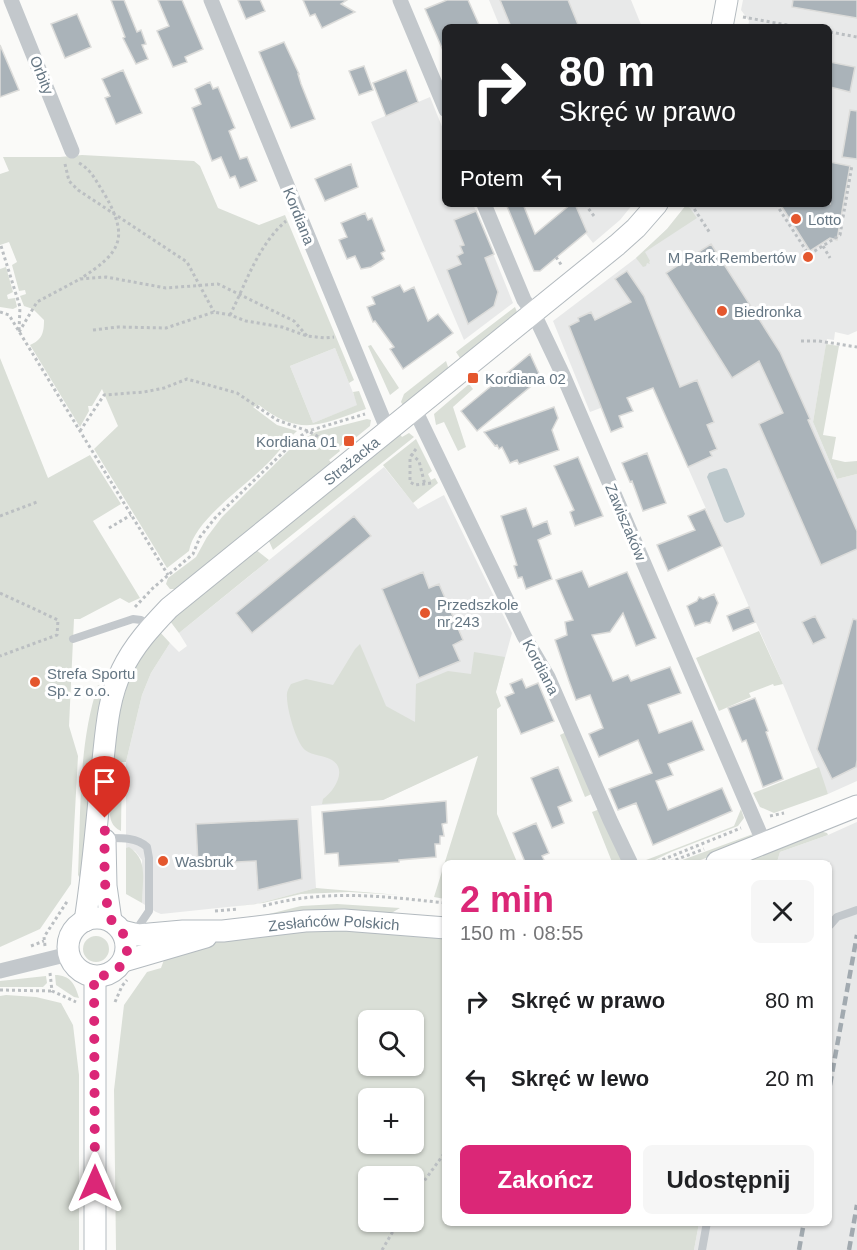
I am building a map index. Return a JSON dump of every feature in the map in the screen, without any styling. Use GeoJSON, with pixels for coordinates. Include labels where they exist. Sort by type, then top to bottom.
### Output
{"type":"FeatureCollection","features":[{"type":"Feature","properties":{"kind":"street","name":"Orbity"},"geometry":{"type":"LineString","coordinates":[[11,0],[72,151]]}},
{"type":"Feature","properties":{"kind":"street","name":"Kordiana"},"geometry":{"type":"LineString","coordinates":[[211,0],[388,431]]}},
{"type":"Feature","properties":{"kind":"street"},"geometry":{"type":"LineString","coordinates":[[400,0],[442,100]]}},
{"type":"Feature","properties":{"kind":"street","name":"Zawiszaków"},"geometry":{"type":"LineString","coordinates":[[485,207],[524,300],[534,314],[563,375],[764,843]]}},
{"type":"Feature","properties":{"kind":"street","name":"Strażacka"},"geometry":{"type":"LineString","coordinates":[[85,921],[100,838],[104,756],[112,698],[121,672],[135,646],[169,608],[534,314],[636,228],[654,207]]}},
{"type":"Feature","properties":{"kind":"street","name":"Kordiana"},"geometry":{"type":"LineString","coordinates":[[415,410],[524,636],[548,677],[618,840],[629,860]]}},
{"type":"Feature","properties":{"kind":"street"},"geometry":{"type":"LineString","coordinates":[[722,860],[857,806]]}},
{"type":"Feature","properties":{"kind":"street","name":"Strażacka"},"geometry":{"type":"LineString","coordinates":[[100,838],[106,886],[128,926]]}},
{"type":"Feature","properties":{"kind":"street"},"geometry":{"type":"LineString","coordinates":[[98,918],[128,926],[124,961],[114,972],[102,977],[94,977],[77,969],[69,954],[68,945],[72,933],[85,921],[98,918]]}},
{"type":"Feature","properties":{"kind":"street","name":"Zesłańców Polskich"},"geometry":{"type":"LineString","coordinates":[[128,926],[183,931],[223,931],[305,921],[344,920],[442,928]]}},
{"type":"Feature","properties":{"kind":"street","name":"Zesłańców Polskich"},"geometry":{"type":"LineString","coordinates":[[124,961],[184,945],[223,931]]}},
{"type":"Feature","properties":{"kind":"street"},"geometry":{"type":"LineString","coordinates":[[0,971],[69,954]]}},
{"type":"Feature","properties":{"kind":"street"},"geometry":{"type":"LineString","coordinates":[[94,977],[95,1250]]}},
{"type":"Feature","properties":{"kind":"lane"},"geometry":{"type":"LineString","coordinates":[[73,639],[133,619],[141,620],[151,626]]}},
{"type":"Feature","properties":{"kind":"lane"},"geometry":{"type":"LineString","coordinates":[[100,838],[124,838],[137,841],[147,847],[149,911],[128,926]]}},
{"type":"Feature","properties":{"kind":"lane"},"geometry":{"type":"LineString","coordinates":[[832,923],[837,917],[857,910]]}},
{"type":"Feature","properties":{"kind":"lane"},"geometry":{"type":"LineString","coordinates":[[702,1250],[706,1226]]}},
{"type":"Feature","properties":{"kind":"path"},"geometry":{"type":"LineString","coordinates":[[728,14],[782,24]]}},
{"type":"Feature","properties":{"kind":"path"},"geometry":{"type":"LineString","coordinates":[[832,32],[857,37]]}},
{"type":"Feature","properties":{"kind":"path"},"geometry":{"type":"LineString","coordinates":[[19,332],[37,302],[99,266],[113,253],[117,243],[119,232],[116,214],[89,170],[80,163],[64,160],[69,181],[78,190],[116,214],[187,262],[214,312]]}},
{"type":"Feature","properties":{"kind":"path"},"geometry":{"type":"LineString","coordinates":[[778,207],[810,254],[840,235],[852,165]]}},
{"type":"Feature","properties":{"kind":"path"},"geometry":{"type":"LineString","coordinates":[[587,207],[594,216]]}},
{"type":"Feature","properties":{"kind":"path"},"geometry":{"type":"LineString","coordinates":[[693,207],[710,233]]}},
{"type":"Feature","properties":{"kind":"path"},"geometry":{"type":"LineString","coordinates":[[230,315],[265,246],[274,232],[289,218]]}},
{"type":"Feature","properties":{"kind":"path"},"geometry":{"type":"LineString","coordinates":[[1,246],[20,307],[19,332]]}},
{"type":"Feature","properties":{"kind":"path"},"geometry":{"type":"LineString","coordinates":[[823,246],[830,258]]}},
{"type":"Feature","properties":{"kind":"path"},"geometry":{"type":"LineString","coordinates":[[556,257],[563,267]]}},
{"type":"Feature","properties":{"kind":"path"},"geometry":{"type":"LineString","coordinates":[[80,279],[106,277],[166,288],[218,284],[294,321],[307,336]]}},
{"type":"Feature","properties":{"kind":"path"},"geometry":{"type":"LineString","coordinates":[[0,312],[9,315],[168,575]]}},
{"type":"Feature","properties":{"kind":"path"},"geometry":{"type":"LineString","coordinates":[[93,330],[118,327],[166,328],[214,312],[246,321],[282,327],[307,336],[332,338],[347,332]]}},
{"type":"Feature","properties":{"kind":"path"},"geometry":{"type":"LineString","coordinates":[[801,341],[819,341],[857,347]]}},
{"type":"Feature","properties":{"kind":"path"},"geometry":{"type":"LineString","coordinates":[[80,432],[104,394],[144,392],[164,388],[187,379],[237,393],[277,420],[308,431],[344,451]]}},
{"type":"Feature","properties":{"kind":"path"},"geometry":{"type":"LineString","coordinates":[[142,600],[193,554],[200,537],[215,518],[308,431],[370,413]]}},
{"type":"Feature","properties":{"kind":"path"},"geometry":{"type":"LineString","coordinates":[[421,445],[411,454],[410,482],[415,485],[425,485],[440,480]]}},
{"type":"Feature","properties":{"kind":"path"},"geometry":{"type":"LineString","coordinates":[[411,454],[419,461],[425,485]]}},
{"type":"Feature","properties":{"kind":"path"},"geometry":{"type":"LineString","coordinates":[[0,516],[37,502]]}},
{"type":"Feature","properties":{"kind":"path"},"geometry":{"type":"LineString","coordinates":[[109,528],[131,515]]}},
{"type":"Feature","properties":{"kind":"path"},"geometry":{"type":"LineString","coordinates":[[0,593],[58,620],[57,635],[0,656]]}},
{"type":"Feature","properties":{"kind":"path"},"geometry":{"type":"LineString","coordinates":[[661,860],[740,829],[747,823]]}},
{"type":"Feature","properties":{"kind":"path"},"geometry":{"type":"LineString","coordinates":[[260,907],[295,898],[342,894],[442,903]]}},
{"type":"Feature","properties":{"kind":"path"},"geometry":{"type":"LineString","coordinates":[[212,911],[241,908]]}},
{"type":"Feature","properties":{"kind":"path"},"geometry":{"type":"LineString","coordinates":[[0,990],[52,991]]}},
{"type":"Feature","properties":{"kind":"path"},"geometry":{"type":"LineString","coordinates":[[424,1181],[442,1156]]}},
{"type":"Feature","properties":{"kind":"path"},"geometry":{"type":"LineString","coordinates":[[382,1250],[393,1232]]}},
{"type":"Feature","properties":{"kind":"shaded area"},"geometry":{"type":"Polygon","coordinates":[[[489,0],[631,0],[641,24],[499,24],[489,0]]]}},
{"type":"Feature","properties":{"kind":"shaded area"},"geometry":{"type":"Polygon","coordinates":[[[743,0],[857,0],[857,331],[848,335],[835,332],[834,340],[827,339],[813,422],[837,479],[857,474],[857,781],[828,794],[786,691],[653,388],[590,412],[553,321],[636,258],[667,229],[685,207],[832,207],[832,24],[748,24],[749,21],[741,10],[743,0]]]}},
{"type":"Feature","properties":{"kind":"shaded area"},"geometry":{"type":"Polygon","coordinates":[[[430,97],[442,127],[442,207],[474,207],[513,303],[464,340],[371,122],[430,97]]]}},
{"type":"Feature","properties":{"kind":"shaded area"},"geometry":{"type":"Polygon","coordinates":[[[82,155],[194,161],[200,166],[218,208],[259,225],[285,215],[354,380],[349,383],[335,348],[290,366],[313,423],[357,405],[353,392],[359,391],[366,409],[323,423],[299,425],[287,422],[259,405],[253,407],[277,425],[297,431],[269,462],[210,516],[200,527],[189,551],[167,568],[94,449],[118,426],[102,389],[92,406],[88,406],[89,411],[80,427],[30,345],[42,336],[44,320],[33,309],[24,306],[20,296],[26,294],[25,290],[19,291],[12,265],[17,262],[9,242],[0,245],[0,174],[9,171],[3,157],[82,155]]]}},
{"type":"Feature","properties":{"kind":"shaded area"},"geometry":{"type":"Polygon","coordinates":[[[576,207],[631,207],[620,220],[593,243],[586,234],[576,207]]]}},
{"type":"Feature","properties":{"kind":"shaded area"},"geometry":{"type":"Polygon","coordinates":[[[685,207],[689,207],[697,218],[645,252],[650,264],[647,263],[643,267],[636,258],[667,229],[685,207]]]}},
{"type":"Feature","properties":{"kind":"shaded area"},"geometry":{"type":"Polygon","coordinates":[[[6,267],[13,292],[7,295],[8,299],[15,298],[17,307],[13,309],[0,307],[0,269],[6,267]]]}},
{"type":"Feature","properties":{"kind":"shaded area"},"geometry":{"type":"Polygon","coordinates":[[[515,307],[517,312],[515,315],[463,358],[460,358],[456,352],[515,307]]]}},
{"type":"Feature","properties":{"kind":"shaded area"},"geometry":{"type":"Polygon","coordinates":[[[826,344],[839,346],[823,435],[836,437],[832,459],[845,462],[857,461],[857,474],[837,479],[813,422],[826,344]]]}},
{"type":"Feature","properties":{"kind":"shaded area"},"geometry":{"type":"Polygon","coordinates":[[[371,345],[399,388],[390,395],[368,346],[371,345]]]}},
{"type":"Feature","properties":{"kind":"shaded area"},"geometry":{"type":"Polygon","coordinates":[[[335,348],[358,405],[313,423],[290,366],[335,348]]]}},
{"type":"Feature","properties":{"kind":"shaded area","name":"Strefa Sportu Sp. z o.o."},"geometry":{"type":"Polygon","coordinates":[[[0,358],[48,478],[90,455],[121,504],[93,521],[140,598],[129,603],[120,598],[80,619],[74,619],[69,726],[78,756],[71,884],[40,929],[0,947],[0,358]]]}},
{"type":"Feature","properties":{"kind":"shaded area"},"geometry":{"type":"Polygon","coordinates":[[[446,361],[449,370],[404,407],[401,402],[404,394],[446,361]]]}},
{"type":"Feature","properties":{"kind":"shaded area"},"geometry":{"type":"Polygon","coordinates":[[[469,384],[473,389],[453,407],[466,447],[458,451],[444,422],[436,425],[434,414],[469,384]]]}},
{"type":"Feature","properties":{"kind":"shaded area"},"geometry":{"type":"Polygon","coordinates":[[[367,419],[371,420],[370,426],[338,448],[340,451],[329,460],[333,465],[176,589],[170,589],[166,584],[168,578],[196,557],[222,517],[296,443],[316,432],[367,419]]]}},
{"type":"Feature","properties":{"kind":"shaded area"},"geometry":{"type":"Polygon","coordinates":[[[399,433],[402,437],[409,433],[414,437],[273,550],[268,539],[399,433]]]}},
{"type":"Feature","properties":{"kind":"shaded area"},"geometry":{"type":"Polygon","coordinates":[[[416,439],[432,471],[428,474],[431,480],[435,478],[438,483],[413,503],[383,465],[416,439]]]}},
{"type":"Feature","properties":{"kind":"shaded area"},"geometry":{"type":"Polygon","coordinates":[[[384,467],[418,509],[444,495],[512,633],[478,755],[383,800],[311,806],[316,888],[256,904],[161,914],[156,912],[142,903],[142,860],[135,851],[126,848],[126,762],[142,695],[151,673],[170,643],[179,652],[187,646],[179,633],[384,467]]]}},
{"type":"Feature","properties":{"kind":"shaded area"},"geometry":{"type":"Polygon","coordinates":[[[727,469],[745,514],[727,523],[724,521],[707,477],[709,473],[727,469]]]}},
{"type":"Feature","properties":{"kind":"shaded area"},"geometry":{"type":"Polygon","coordinates":[[[255,549],[269,560],[179,633],[170,621],[255,549]]]}},
{"type":"Feature","properties":{"kind":"shaded area"},"geometry":{"type":"Polygon","coordinates":[[[159,631],[170,643],[151,673],[142,695],[126,762],[122,762],[121,831],[113,825],[110,813],[111,763],[119,712],[137,662],[159,631]]]}},
{"type":"Feature","properties":{"kind":"shaded area"},"geometry":{"type":"Polygon","coordinates":[[[759,631],[783,684],[774,686],[773,684],[749,693],[751,697],[719,711],[696,658],[759,631]]]}},
{"type":"Feature","properties":{"kind":"shaded area"},"geometry":{"type":"Polygon","coordinates":[[[360,644],[386,706],[415,722],[416,684],[448,671],[471,674],[474,652],[505,657],[496,692],[501,706],[497,709],[497,814],[516,860],[446,860],[478,756],[383,800],[322,804],[323,799],[338,780],[339,769],[332,760],[305,750],[298,740],[289,710],[288,690],[291,684],[306,679],[333,685],[360,644]]]}},
{"type":"Feature","properties":{"kind":"shaded area"},"geometry":{"type":"Polygon","coordinates":[[[98,685],[108,688],[81,880],[78,875],[84,755],[98,685]]]}},
{"type":"Feature","properties":{"kind":"shaded area"},"geometry":{"type":"Polygon","coordinates":[[[568,731],[594,793],[585,797],[560,735],[568,731]]]}},
{"type":"Feature","properties":{"kind":"shaded area"},"geometry":{"type":"Polygon","coordinates":[[[819,767],[828,794],[774,813],[760,807],[753,793],[819,767]]]}},
{"type":"Feature","properties":{"kind":"shaded area"},"geometry":{"type":"Polygon","coordinates":[[[600,809],[626,860],[611,860],[592,812],[600,809]]]}},
{"type":"Feature","properties":{"kind":"shaded area"},"geometry":{"type":"Polygon","coordinates":[[[741,809],[744,818],[738,826],[655,860],[646,860],[734,826],[741,809]]]}},
{"type":"Feature","properties":{"kind":"shaded area"},"geometry":{"type":"Polygon","coordinates":[[[857,822],[857,1250],[694,1250],[698,1226],[832,1226],[832,860],[778,860],[780,852],[857,822]]]}},
{"type":"Feature","properties":{"kind":"shaded area"},"geometry":{"type":"Polygon","coordinates":[[[820,831],[828,835],[780,852],[778,860],[745,860],[820,831]]]}},
{"type":"Feature","properties":{"kind":"shaded area"},"geometry":{"type":"Polygon","coordinates":[[[753,834],[744,844],[700,860],[682,860],[753,834]]]}},
{"type":"Feature","properties":{"kind":"shaded area"},"geometry":{"type":"Polygon","coordinates":[[[129,847],[135,852],[142,865],[142,903],[126,894],[126,848],[129,847]]]}},
{"type":"Feature","properties":{"kind":"shaded area"},"geometry":{"type":"Polygon","coordinates":[[[442,871],[442,898],[434,897],[442,871]]]}},
{"type":"Feature","properties":{"kind":"shaded area"},"geometry":{"type":"Polygon","coordinates":[[[316,888],[399,895],[349,892],[301,894],[257,904],[316,888]]]}},
{"type":"Feature","properties":{"kind":"shaded area"},"geometry":{"type":"Polygon","coordinates":[[[337,904],[400,908],[388,915],[239,921],[232,919],[265,915],[301,906],[337,904]]]}},
{"type":"Feature","properties":{"kind":"shaded area"},"geometry":{"type":"Polygon","coordinates":[[[321,928],[442,936],[442,1226],[698,1226],[694,1250],[116,1250],[114,1090],[124,1005],[147,972],[161,968],[165,957],[220,941],[321,928]]]}},
{"type":"Feature","properties":{"kind":"shaded area"},"geometry":{"type":"Polygon","coordinates":[[[96,936],[106,939],[109,949],[106,959],[96,962],[86,959],[83,949],[86,939],[96,936]]]}},
{"type":"Feature","properties":{"kind":"shaded area"},"geometry":{"type":"Polygon","coordinates":[[[55,975],[71,981],[79,998],[56,985],[55,975]]]}},
{"type":"Feature","properties":{"kind":"shaded area"},"geometry":{"type":"Polygon","coordinates":[[[46,976],[47,983],[43,987],[0,987],[0,981],[46,976]]]}},
{"type":"Feature","properties":{"kind":"shaded area"},"geometry":{"type":"Polygon","coordinates":[[[0,996],[36,997],[61,1003],[73,1025],[79,1075],[79,1250],[0,1250],[0,996]]]}},
{"type":"Feature","properties":{"kind":"building"},"geometry":{"type":"Polygon","coordinates":[[[111,0],[124,0],[137,32],[141,30],[146,44],[142,45],[148,59],[136,64],[123,38],[125,37],[111,0]]]}},
{"type":"Feature","properties":{"kind":"building"},"geometry":{"type":"Polygon","coordinates":[[[158,0],[182,0],[203,49],[185,57],[187,62],[173,67],[157,31],[169,26],[158,0]]]}},
{"type":"Feature","properties":{"kind":"building"},"geometry":{"type":"Polygon","coordinates":[[[238,0],[260,0],[265,11],[246,19],[238,0]]]}},
{"type":"Feature","properties":{"kind":"building"},"geometry":{"type":"Polygon","coordinates":[[[303,0],[347,0],[341,4],[355,12],[322,28],[315,14],[310,16],[303,0]]]}},
{"type":"Feature","properties":{"kind":"building"},"geometry":{"type":"Polygon","coordinates":[[[447,0],[468,0],[479,24],[442,24],[442,48],[425,9],[447,0]]]}},
{"type":"Feature","properties":{"kind":"building"},"geometry":{"type":"Polygon","coordinates":[[[500,0],[568,0],[578,24],[510,24],[500,0]]]}},
{"type":"Feature","properties":{"kind":"building"},"geometry":{"type":"Polygon","coordinates":[[[793,0],[857,0],[857,18],[792,7],[793,0]]]}},
{"type":"Feature","properties":{"kind":"building"},"geometry":{"type":"Polygon","coordinates":[[[77,14],[91,47],[65,58],[51,24],[77,14]]]}},
{"type":"Feature","properties":{"kind":"building"},"geometry":{"type":"Polygon","coordinates":[[[284,42],[299,74],[315,119],[291,128],[259,52],[284,42]]]}},
{"type":"Feature","properties":{"kind":"building"},"geometry":{"type":"Polygon","coordinates":[[[0,45],[19,90],[0,97],[0,45]]]}},
{"type":"Feature","properties":{"kind":"building"},"geometry":{"type":"Polygon","coordinates":[[[832,62],[855,67],[850,92],[832,88],[832,62]]]}},
{"type":"Feature","properties":{"kind":"building"},"geometry":{"type":"Polygon","coordinates":[[[364,66],[373,90],[359,95],[349,71],[364,66]]]}},
{"type":"Feature","properties":{"kind":"building"},"geometry":{"type":"Polygon","coordinates":[[[123,70],[142,113],[116,124],[105,98],[110,96],[102,79],[123,70]]]}},
{"type":"Feature","properties":{"kind":"building"},"geometry":{"type":"Polygon","coordinates":[[[406,70],[418,102],[386,116],[373,83],[406,70]]]}},
{"type":"Feature","properties":{"kind":"building"},"geometry":{"type":"Polygon","coordinates":[[[210,82],[213,89],[218,87],[235,128],[229,131],[240,159],[247,157],[257,181],[240,188],[235,176],[230,178],[221,157],[212,161],[192,108],[201,104],[195,89],[210,82]]]}},
{"type":"Feature","properties":{"kind":"building"},"geometry":{"type":"Polygon","coordinates":[[[850,110],[857,111],[857,159],[842,157],[850,110]]]}},
{"type":"Feature","properties":{"kind":"building"},"geometry":{"type":"Polygon","coordinates":[[[832,162],[850,166],[837,240],[830,238],[810,251],[782,207],[832,207],[832,162]]]}},
{"type":"Feature","properties":{"kind":"building"},"geometry":{"type":"Polygon","coordinates":[[[351,164],[358,187],[325,201],[315,179],[351,164]]]}},
{"type":"Feature","properties":{"kind":"building"},"geometry":{"type":"Polygon","coordinates":[[[507,207],[524,207],[535,234],[567,207],[576,207],[587,232],[540,271],[534,271],[507,207]]]}},
{"type":"Feature","properties":{"kind":"building"},"geometry":{"type":"Polygon","coordinates":[[[476,211],[494,254],[485,258],[498,292],[494,306],[468,324],[447,270],[461,264],[457,256],[463,253],[460,246],[464,245],[454,220],[476,211]]]}},
{"type":"Feature","properties":{"kind":"building"},"geometry":{"type":"Polygon","coordinates":[[[365,213],[368,220],[372,218],[385,251],[381,253],[384,259],[371,267],[361,269],[355,256],[347,259],[339,240],[347,237],[341,223],[365,213]]]}},
{"type":"Feature","properties":{"kind":"building"},"geometry":{"type":"Polygon","coordinates":[[[711,244],[780,352],[857,531],[857,549],[821,565],[759,424],[783,413],[759,361],[732,378],[666,273],[711,244]]]}},
{"type":"Feature","properties":{"kind":"building"},"geometry":{"type":"Polygon","coordinates":[[[627,271],[644,296],[680,387],[697,380],[714,422],[707,425],[717,449],[710,452],[712,456],[688,467],[653,388],[627,398],[633,411],[619,416],[623,427],[611,432],[569,326],[579,321],[578,318],[591,312],[595,320],[631,302],[615,279],[627,271]]]}},
{"type":"Feature","properties":{"kind":"building"},"geometry":{"type":"Polygon","coordinates":[[[400,285],[404,292],[414,287],[428,321],[438,314],[453,333],[403,369],[390,349],[394,347],[375,321],[373,322],[367,307],[375,304],[372,297],[400,285]]]}},
{"type":"Feature","properties":{"kind":"building"},"geometry":{"type":"Polygon","coordinates":[[[530,354],[541,378],[477,431],[461,411],[530,354]]]}},
{"type":"Feature","properties":{"kind":"building"},"geometry":{"type":"Polygon","coordinates":[[[554,407],[558,418],[552,430],[559,450],[519,464],[517,460],[510,463],[502,447],[499,449],[497,445],[495,446],[484,432],[554,407]]]}},
{"type":"Feature","properties":{"kind":"building"},"geometry":{"type":"Polygon","coordinates":[[[647,453],[666,503],[643,511],[632,481],[630,482],[622,463],[647,453]]]}},
{"type":"Feature","properties":{"kind":"building"},"geometry":{"type":"Polygon","coordinates":[[[578,457],[603,516],[575,526],[570,512],[574,510],[554,466],[578,457]]]}},
{"type":"Feature","properties":{"kind":"building"},"geometry":{"type":"Polygon","coordinates":[[[526,508],[533,527],[547,521],[551,534],[538,540],[552,579],[526,589],[522,577],[518,578],[514,566],[517,565],[501,516],[526,508]]]}},
{"type":"Feature","properties":{"kind":"building"},"geometry":{"type":"Polygon","coordinates":[[[705,509],[722,546],[668,571],[657,545],[695,530],[688,516],[705,509]]]}},
{"type":"Feature","properties":{"kind":"building"},"geometry":{"type":"Polygon","coordinates":[[[354,516],[371,536],[252,633],[236,613],[354,516]]]}},
{"type":"Feature","properties":{"kind":"building"},"geometry":{"type":"Polygon","coordinates":[[[582,571],[589,587],[627,572],[656,638],[636,646],[623,613],[610,632],[592,635],[613,681],[628,675],[631,681],[670,667],[681,693],[648,705],[659,733],[692,721],[704,750],[668,764],[673,775],[656,781],[668,810],[722,788],[732,811],[653,845],[636,803],[618,810],[609,789],[652,773],[638,740],[599,757],[589,734],[603,728],[590,695],[576,700],[555,640],[567,635],[565,622],[573,620],[556,580],[582,571]]]}},
{"type":"Feature","properties":{"kind":"building"},"geometry":{"type":"Polygon","coordinates":[[[423,572],[429,588],[439,584],[463,640],[453,645],[460,661],[419,678],[382,589],[423,572]]]}},
{"type":"Feature","properties":{"kind":"building"},"geometry":{"type":"Polygon","coordinates":[[[714,594],[718,603],[710,623],[695,626],[687,606],[697,601],[699,597],[703,599],[714,594]]]}},
{"type":"Feature","properties":{"kind":"building"},"geometry":{"type":"Polygon","coordinates":[[[749,607],[755,622],[733,631],[727,616],[749,607]]]}},
{"type":"Feature","properties":{"kind":"building"},"geometry":{"type":"Polygon","coordinates":[[[815,616],[826,638],[813,644],[802,622],[815,616]]]}},
{"type":"Feature","properties":{"kind":"building"},"geometry":{"type":"Polygon","coordinates":[[[853,619],[857,620],[857,760],[856,767],[832,779],[817,749],[853,619]]]}},
{"type":"Feature","properties":{"kind":"building"},"geometry":{"type":"Polygon","coordinates":[[[522,679],[526,688],[538,683],[554,721],[521,734],[505,697],[514,693],[510,684],[522,679]]]}},
{"type":"Feature","properties":{"kind":"building"},"geometry":{"type":"Polygon","coordinates":[[[755,698],[783,779],[763,787],[746,740],[742,742],[728,708],[755,698]]]}},
{"type":"Feature","properties":{"kind":"building"},"geometry":{"type":"Polygon","coordinates":[[[558,767],[572,801],[558,807],[564,823],[552,828],[531,778],[558,767]]]}},
{"type":"Feature","properties":{"kind":"building"},"geometry":{"type":"Polygon","coordinates":[[[446,801],[447,823],[442,824],[444,836],[440,836],[440,844],[435,844],[436,857],[339,866],[338,853],[325,854],[322,812],[446,801]]]}},
{"type":"Feature","properties":{"kind":"building"},"geometry":{"type":"Polygon","coordinates":[[[298,819],[302,879],[258,890],[256,861],[198,864],[196,824],[298,819]]]}},
{"type":"Feature","properties":{"kind":"building"},"geometry":{"type":"Polygon","coordinates":[[[536,823],[549,853],[542,856],[544,860],[524,860],[513,833],[536,823]]]}},
{"type":"Feature","properties":{"kind":"railway"},"geometry":{"type":"LineString","coordinates":[[832,1074],[857,935]]}},
{"type":"Feature","properties":{"kind":"railway"},"geometry":{"type":"LineString","coordinates":[[849,1250],[857,1205]]}},
{"type":"Feature","properties":{"kind":"railway"},"geometry":{"type":"LineString","coordinates":[[799,1250],[803,1226]]}},
{"type":"Feature","properties":{"kind":"place","name":"Lotto"},"geometry":{"type":"Point","coordinates":[796,219]}},
{"type":"Feature","properties":{"kind":"place","name":"M Park Rembertów"},"geometry":{"type":"Point","coordinates":[808,257]}},
{"type":"Feature","properties":{"kind":"place","name":"Biedronka"},"geometry":{"type":"Point","coordinates":[722,311]}},
{"type":"Feature","properties":{"kind":"place","name":"Kordiana 02"},"geometry":{"type":"Point","coordinates":[473,378]}},
{"type":"Feature","properties":{"kind":"place","name":"Kordiana 01"},"geometry":{"type":"Point","coordinates":[349,441]}},
{"type":"Feature","properties":{"kind":"place","name":"Przedszkole nr 243"},"geometry":{"type":"Point","coordinates":[425,613]}},
{"type":"Feature","properties":{"kind":"place","name":"Strefa Sportu Sp. z o.o."},"geometry":{"type":"Point","coordinates":[35,682]}},
{"type":"Feature","properties":{"kind":"place","name":"Wasbruk"},"geometry":{"type":"Point","coordinates":[163,861]}},
{"type":"Feature","properties":{"kind":"route"},"geometry":{"type":"LineString","coordinates":[[95,1183],[94,977],[108,975],[120,967],[127,949],[124,935],[111,921],[106,886],[105,818]]}}]}
